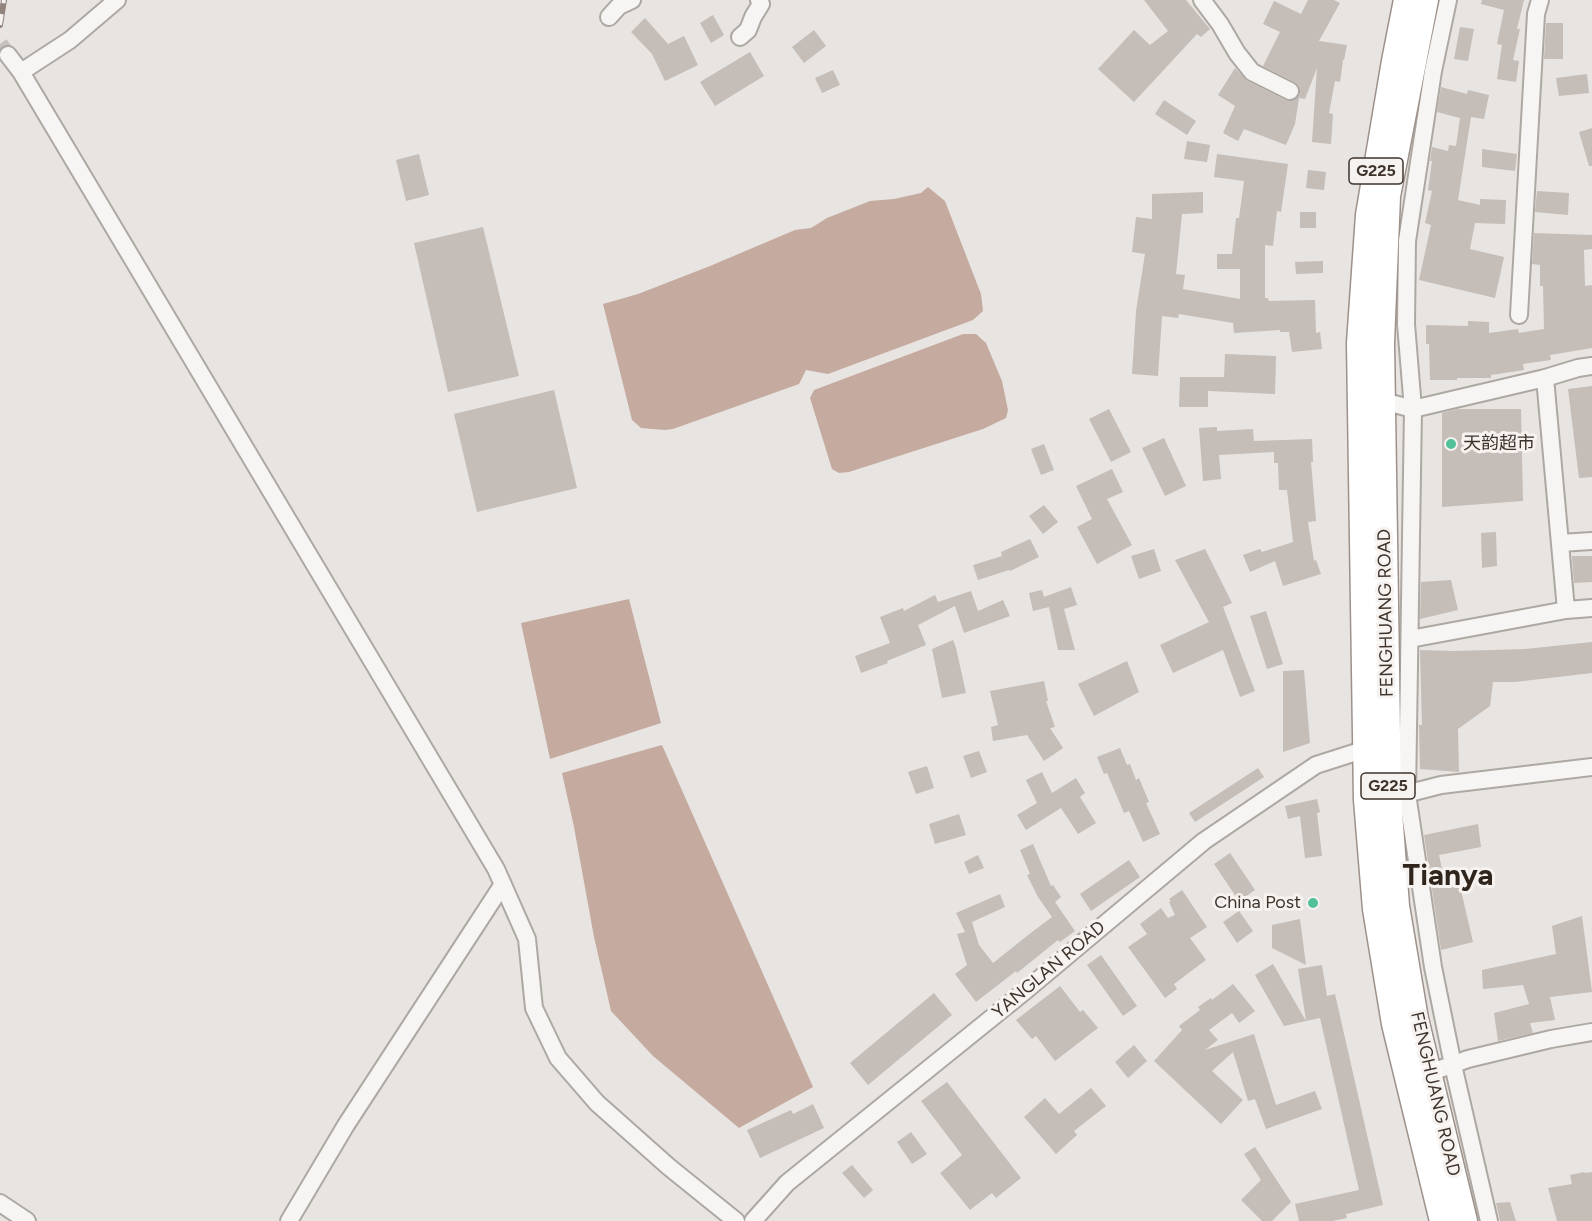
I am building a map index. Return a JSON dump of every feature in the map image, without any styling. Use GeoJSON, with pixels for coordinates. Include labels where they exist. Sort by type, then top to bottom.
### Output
{"type":"FeatureCollection","features":[{"type":"Feature","properties":{"kind":"highway","name":"FENGHUANG ROAD"},"geometry":{"type":"LineString","coordinates":[[1406,0],[1368,215],[1359,343],[1366,800],[1375,909],[1394,1023],[1442,1221]]}},
{"type":"Feature","properties":{"kind":"highway","name":"FENGHUANG ROAD"},"geometry":{"type":"LineString","coordinates":[[1426,0],[1388,196],[1382,343],[1398,796],[1397,906],[1416,1019],[1465,1221]]}},
{"type":"Feature","properties":{"kind":"street"},"geometry":{"type":"LineString","coordinates":[[21,72],[70,40],[117,0]]}},
{"type":"Feature","properties":{"kind":"street"},"geometry":{"type":"LineString","coordinates":[[609,17],[619,6],[632,0]]}},
{"type":"Feature","properties":{"kind":"street"},"geometry":{"type":"LineString","coordinates":[[740,37],[748,30],[761,4],[759,0]]}},
{"type":"Feature","properties":{"kind":"street"},"geometry":{"type":"LineString","coordinates":[[1202,0],[1252,72],[1290,91]]}},
{"type":"Feature","properties":{"kind":"street"},"geometry":{"type":"LineString","coordinates":[[1448,0],[1433,71],[1407,241],[1406,324],[1413,409],[1410,639],[1398,796],[1453,1065],[1489,1221]]}},
{"type":"Feature","properties":{"kind":"street"},"geometry":{"type":"LineString","coordinates":[[1519,315],[1536,14],[1540,0]]}},
{"type":"Feature","properties":{"kind":"street"},"geometry":{"type":"LineString","coordinates":[[8,55],[21,72],[496,869],[527,939],[534,1008],[558,1058],[597,1103],[669,1167],[736,1221]]}},
{"type":"Feature","properties":{"kind":"street"},"geometry":{"type":"LineString","coordinates":[[1383,401],[1413,409],[1592,366]]}},
{"type":"Feature","properties":{"kind":"street"},"geometry":{"type":"LineString","coordinates":[[1545,378],[1566,610]]}},
{"type":"Feature","properties":{"kind":"street"},"geometry":{"type":"LineString","coordinates":[[1560,543],[1592,541]]}},
{"type":"Feature","properties":{"kind":"street"},"geometry":{"type":"LineString","coordinates":[[1410,639],[1566,610],[1592,608]]}},
{"type":"Feature","properties":{"kind":"street","name":"YANGLAN ROAD"},"geometry":{"type":"LineString","coordinates":[[753,1221],[787,1183],[1025,991],[1204,841],[1317,765],[1366,749]]}},
{"type":"Feature","properties":{"kind":"street"},"geometry":{"type":"LineString","coordinates":[[1398,796],[1441,785],[1592,767]]}},
{"type":"Feature","properties":{"kind":"street"},"geometry":{"type":"LineString","coordinates":[[289,1221],[346,1125],[503,884]]}},
{"type":"Feature","properties":{"kind":"street"},"geometry":{"type":"LineString","coordinates":[[1429,1073],[1468,1059],[1551,1039],[1592,1032]]}},
{"type":"Feature","properties":{"kind":"street"},"geometry":{"type":"LineString","coordinates":[[0,1203],[27,1221]]}},
{"type":"Feature","properties":{"kind":"shaded area"},"geometry":{"type":"Polygon","coordinates":[[[928,187],[945,201],[981,294],[983,311],[973,320],[828,374],[806,370],[799,384],[673,429],[641,428],[632,420],[603,304],[638,294],[795,230],[811,228],[827,218],[870,201],[921,193],[928,187]]]}},
{"type":"Feature","properties":{"kind":"shaded area"},"geometry":{"type":"Polygon","coordinates":[[[963,334],[976,334],[986,343],[1002,381],[1008,410],[1006,418],[983,429],[849,472],[839,473],[832,469],[810,398],[814,390],[963,334]]]}},
{"type":"Feature","properties":{"kind":"shaded area"},"geometry":{"type":"Polygon","coordinates":[[[629,599],[661,723],[550,759],[521,623],[629,599]]]}},
{"type":"Feature","properties":{"kind":"shaded area"},"geometry":{"type":"Polygon","coordinates":[[[662,745],[813,1087],[739,1128],[653,1056],[611,1011],[594,937],[562,773],[662,745]]]}},
{"type":"Feature","properties":{"kind":"building"},"geometry":{"type":"Polygon","coordinates":[[[1144,0],[1186,0],[1210,29],[1201,37],[1197,34],[1134,102],[1098,69],[1134,30],[1150,45],[1168,31],[1144,0]]]}},
{"type":"Feature","properties":{"kind":"building"},"geometry":{"type":"Polygon","coordinates":[[[1308,0],[1334,0],[1340,3],[1319,41],[1347,45],[1340,82],[1335,81],[1329,113],[1333,114],[1331,144],[1312,142],[1317,68],[1305,99],[1299,98],[1295,124],[1286,145],[1244,129],[1238,141],[1223,133],[1235,106],[1218,95],[1235,68],[1247,81],[1285,100],[1291,101],[1299,96],[1300,90],[1295,82],[1263,66],[1280,32],[1263,24],[1274,1],[1301,14],[1308,0]]]}},
{"type":"Feature","properties":{"kind":"building"},"geometry":{"type":"Polygon","coordinates":[[[1482,0],[1524,0],[1513,60],[1519,61],[1516,82],[1497,79],[1502,45],[1497,44],[1504,10],[1481,4],[1482,0]]]}},
{"type":"Feature","properties":{"kind":"building"},"geometry":{"type":"Polygon","coordinates":[[[713,15],[724,35],[711,43],[700,23],[713,15]]]}},
{"type":"Feature","properties":{"kind":"building"},"geometry":{"type":"Polygon","coordinates":[[[645,18],[668,44],[684,36],[698,65],[665,81],[652,54],[631,32],[645,18]]]}},
{"type":"Feature","properties":{"kind":"building"},"geometry":{"type":"Polygon","coordinates":[[[1546,23],[1563,23],[1563,59],[1544,59],[1546,23]]]}},
{"type":"Feature","properties":{"kind":"building"},"geometry":{"type":"Polygon","coordinates":[[[1460,27],[1474,29],[1468,61],[1454,59],[1460,27]]]}},
{"type":"Feature","properties":{"kind":"building"},"geometry":{"type":"Polygon","coordinates":[[[814,30],[826,46],[804,63],[792,47],[814,30]]]}},
{"type":"Feature","properties":{"kind":"building"},"geometry":{"type":"Polygon","coordinates":[[[750,52],[764,76],[715,106],[700,82],[750,52]]]}},
{"type":"Feature","properties":{"kind":"building"},"geometry":{"type":"Polygon","coordinates":[[[833,70],[840,85],[822,93],[815,78],[833,70]]]}},
{"type":"Feature","properties":{"kind":"building"},"geometry":{"type":"Polygon","coordinates":[[[1587,74],[1589,93],[1559,96],[1556,78],[1587,74]]]}},
{"type":"Feature","properties":{"kind":"building"},"geometry":{"type":"Polygon","coordinates":[[[1441,87],[1467,94],[1468,90],[1489,95],[1484,119],[1471,117],[1458,200],[1480,205],[1480,199],[1506,200],[1505,224],[1475,223],[1470,249],[1504,257],[1495,298],[1419,280],[1431,225],[1425,223],[1432,191],[1428,190],[1432,147],[1448,151],[1449,145],[1456,146],[1460,118],[1437,112],[1441,87]]]}},
{"type":"Feature","properties":{"kind":"building"},"geometry":{"type":"Polygon","coordinates":[[[1164,100],[1196,121],[1187,135],[1155,114],[1164,100]]]}},
{"type":"Feature","properties":{"kind":"building"},"geometry":{"type":"Polygon","coordinates":[[[1592,128],[1592,166],[1589,166],[1579,132],[1592,128]]]}},
{"type":"Feature","properties":{"kind":"building"},"geometry":{"type":"Polygon","coordinates":[[[1187,141],[1210,145],[1207,162],[1184,159],[1187,141]]]}},
{"type":"Feature","properties":{"kind":"building"},"geometry":{"type":"Polygon","coordinates":[[[1482,149],[1517,154],[1515,171],[1482,167],[1482,149]]]}},
{"type":"Feature","properties":{"kind":"building"},"geometry":{"type":"Polygon","coordinates":[[[419,154],[429,195],[406,201],[396,160],[419,154]]]}},
{"type":"Feature","properties":{"kind":"building"},"geometry":{"type":"Polygon","coordinates":[[[1217,154],[1288,164],[1281,212],[1277,211],[1273,246],[1265,245],[1265,298],[1269,301],[1315,300],[1316,333],[1320,332],[1322,349],[1292,352],[1289,332],[1280,332],[1280,330],[1234,333],[1233,323],[1179,314],[1178,318],[1162,316],[1158,376],[1132,374],[1136,311],[1145,254],[1132,252],[1136,217],[1152,219],[1152,194],[1203,192],[1203,213],[1182,214],[1176,274],[1185,275],[1183,289],[1240,299],[1240,269],[1217,269],[1217,254],[1232,254],[1236,218],[1239,218],[1244,181],[1214,177],[1217,154]]]}},
{"type":"Feature","properties":{"kind":"building"},"geometry":{"type":"Polygon","coordinates":[[[1308,170],[1326,172],[1324,190],[1306,188],[1308,170]]]}},
{"type":"Feature","properties":{"kind":"building"},"geometry":{"type":"Polygon","coordinates":[[[1537,191],[1569,193],[1568,215],[1535,212],[1537,191]]]}},
{"type":"Feature","properties":{"kind":"building"},"geometry":{"type":"Polygon","coordinates":[[[1300,212],[1316,212],[1316,228],[1300,228],[1300,212]]]}},
{"type":"Feature","properties":{"kind":"building"},"geometry":{"type":"Polygon","coordinates":[[[483,227],[519,376],[448,392],[414,243],[483,227]]]}},
{"type":"Feature","properties":{"kind":"building"},"geometry":{"type":"Polygon","coordinates":[[[1534,233],[1592,235],[1592,249],[1584,250],[1585,286],[1592,285],[1592,348],[1550,355],[1551,360],[1523,364],[1524,370],[1491,375],[1491,378],[1430,380],[1426,325],[1468,326],[1468,321],[1489,322],[1489,333],[1518,329],[1519,333],[1544,329],[1540,265],[1532,264],[1534,233]]]}},
{"type":"Feature","properties":{"kind":"building"},"geometry":{"type":"Polygon","coordinates":[[[1323,261],[1323,273],[1296,274],[1295,262],[1323,261]]]}},
{"type":"Feature","properties":{"kind":"building"},"geometry":{"type":"Polygon","coordinates":[[[1225,354],[1276,356],[1275,394],[1208,391],[1208,407],[1179,407],[1180,377],[1224,377],[1225,354]]]}},
{"type":"Feature","properties":{"kind":"building"},"geometry":{"type":"Polygon","coordinates":[[[1592,386],[1592,477],[1579,478],[1568,389],[1592,386]]]}},
{"type":"Feature","properties":{"kind":"building"},"geometry":{"type":"Polygon","coordinates":[[[554,390],[577,488],[477,512],[454,414],[554,390]]]}},
{"type":"Feature","properties":{"kind":"building"},"geometry":{"type":"Polygon","coordinates":[[[1109,409],[1131,452],[1111,462],[1089,419],[1109,409]]]}},
{"type":"Feature","properties":{"kind":"building"},"geometry":{"type":"Polygon","coordinates":[[[1458,409],[1521,409],[1523,501],[1442,507],[1442,413],[1458,409]]]}},
{"type":"Feature","properties":{"kind":"building"},"geometry":{"type":"Polygon","coordinates":[[[1217,427],[1217,431],[1253,429],[1254,441],[1312,439],[1313,462],[1311,462],[1316,521],[1308,522],[1314,561],[1316,560],[1321,574],[1283,586],[1275,561],[1250,572],[1243,555],[1260,549],[1262,552],[1293,542],[1287,490],[1279,490],[1278,463],[1274,463],[1274,452],[1219,455],[1221,479],[1203,481],[1199,428],[1217,427]]]}},
{"type":"Feature","properties":{"kind":"building"},"geometry":{"type":"Polygon","coordinates":[[[1164,438],[1186,486],[1165,496],[1142,448],[1164,438]]]}},
{"type":"Feature","properties":{"kind":"building"},"geometry":{"type":"Polygon","coordinates":[[[1044,444],[1054,470],[1041,475],[1031,449],[1044,444]]]}},
{"type":"Feature","properties":{"kind":"building"},"geometry":{"type":"Polygon","coordinates":[[[1112,469],[1123,492],[1107,499],[1132,545],[1097,564],[1077,527],[1092,519],[1076,486],[1112,469]]]}},
{"type":"Feature","properties":{"kind":"building"},"geometry":{"type":"Polygon","coordinates":[[[1044,505],[1058,522],[1043,534],[1029,516],[1044,505]]]}},
{"type":"Feature","properties":{"kind":"building"},"geometry":{"type":"Polygon","coordinates":[[[1496,532],[1497,566],[1482,568],[1481,533],[1496,532]]]}},
{"type":"Feature","properties":{"kind":"building"},"geometry":{"type":"Polygon","coordinates":[[[1030,539],[1039,557],[1010,571],[978,580],[973,565],[1002,556],[1001,552],[1030,539]]]}},
{"type":"Feature","properties":{"kind":"building"},"geometry":{"type":"Polygon","coordinates":[[[1154,549],[1161,571],[1139,579],[1131,556],[1154,549]]]}},
{"type":"Feature","properties":{"kind":"building"},"geometry":{"type":"Polygon","coordinates":[[[1205,549],[1232,603],[1223,607],[1255,691],[1240,697],[1223,650],[1173,673],[1160,645],[1209,622],[1175,560],[1205,549]]]}},
{"type":"Feature","properties":{"kind":"building"},"geometry":{"type":"Polygon","coordinates":[[[1572,556],[1592,556],[1592,582],[1574,583],[1572,556]]]}},
{"type":"Feature","properties":{"kind":"building"},"geometry":{"type":"Polygon","coordinates":[[[1451,580],[1458,610],[1420,619],[1421,582],[1451,580]]]}},
{"type":"Feature","properties":{"kind":"building"},"geometry":{"type":"Polygon","coordinates":[[[1071,587],[1077,605],[1064,609],[1075,650],[1058,650],[1049,607],[1033,611],[1029,593],[1042,590],[1044,597],[1071,587]]]}},
{"type":"Feature","properties":{"kind":"building"},"geometry":{"type":"Polygon","coordinates":[[[971,591],[978,611],[1003,600],[1010,616],[964,633],[955,606],[918,625],[926,645],[861,673],[855,656],[890,643],[880,617],[903,608],[904,611],[935,595],[938,602],[971,591]]]}},
{"type":"Feature","properties":{"kind":"building"},"geometry":{"type":"Polygon","coordinates":[[[1266,611],[1283,664],[1267,669],[1250,616],[1266,611]]]}},
{"type":"Feature","properties":{"kind":"building"},"geometry":{"type":"Polygon","coordinates":[[[953,640],[966,693],[942,698],[932,649],[953,640]]]}},
{"type":"Feature","properties":{"kind":"building"},"geometry":{"type":"Polygon","coordinates":[[[1592,642],[1592,673],[1515,682],[1493,682],[1490,706],[1458,729],[1459,772],[1420,769],[1419,725],[1422,725],[1420,650],[1525,649],[1592,642]]]}},
{"type":"Feature","properties":{"kind":"building"},"geometry":{"type":"Polygon","coordinates":[[[1127,661],[1139,692],[1094,716],[1078,684],[1127,661]]]}},
{"type":"Feature","properties":{"kind":"building"},"geometry":{"type":"Polygon","coordinates":[[[1304,670],[1310,743],[1283,752],[1283,671],[1304,670]]]}},
{"type":"Feature","properties":{"kind":"building"},"geometry":{"type":"Polygon","coordinates":[[[1044,681],[1048,701],[1046,701],[1055,727],[1050,728],[1063,748],[1044,761],[1027,735],[993,741],[991,727],[998,725],[990,691],[1044,681]]]}},
{"type":"Feature","properties":{"kind":"building"},"geometry":{"type":"Polygon","coordinates":[[[1120,748],[1136,780],[1139,778],[1149,802],[1146,803],[1160,834],[1143,842],[1129,811],[1124,813],[1107,773],[1104,774],[1097,757],[1120,748]]]}},
{"type":"Feature","properties":{"kind":"building"},"geometry":{"type":"Polygon","coordinates":[[[979,751],[987,772],[971,778],[963,756],[979,751]]]}},
{"type":"Feature","properties":{"kind":"building"},"geometry":{"type":"Polygon","coordinates":[[[927,766],[934,788],[916,794],[908,772],[927,766]]]}},
{"type":"Feature","properties":{"kind":"building"},"geometry":{"type":"Polygon","coordinates":[[[1258,768],[1264,777],[1195,822],[1189,813],[1258,768]]]}},
{"type":"Feature","properties":{"kind":"building"},"geometry":{"type":"Polygon","coordinates":[[[1042,772],[1052,793],[1076,778],[1085,793],[1080,797],[1096,823],[1078,834],[1061,808],[1026,830],[1017,815],[1037,803],[1026,780],[1042,772]]]}},
{"type":"Feature","properties":{"kind":"building"},"geometry":{"type":"Polygon","coordinates":[[[1317,799],[1320,812],[1317,813],[1322,856],[1305,858],[1300,816],[1288,819],[1285,806],[1317,799]]]}},
{"type":"Feature","properties":{"kind":"building"},"geometry":{"type":"Polygon","coordinates":[[[959,814],[966,835],[935,844],[929,824],[959,814]]]}},
{"type":"Feature","properties":{"kind":"building"},"geometry":{"type":"Polygon","coordinates":[[[1478,824],[1481,847],[1439,855],[1446,888],[1460,886],[1473,942],[1441,950],[1424,835],[1478,824]]]}},
{"type":"Feature","properties":{"kind":"building"},"geometry":{"type":"Polygon","coordinates":[[[1033,844],[1051,886],[1053,885],[1061,897],[1055,902],[1075,931],[1060,942],[1058,940],[976,1002],[955,974],[967,965],[957,934],[965,932],[956,913],[1000,894],[1005,907],[972,922],[979,945],[993,963],[1052,917],[1038,897],[1027,875],[1030,874],[1020,850],[1033,844]]]}},
{"type":"Feature","properties":{"kind":"building"},"geometry":{"type":"Polygon","coordinates":[[[1230,853],[1255,890],[1239,901],[1214,864],[1230,853]]]}},
{"type":"Feature","properties":{"kind":"building"},"geometry":{"type":"Polygon","coordinates":[[[978,855],[984,868],[969,874],[964,862],[978,855]]]}},
{"type":"Feature","properties":{"kind":"building"},"geometry":{"type":"Polygon","coordinates":[[[1129,860],[1140,877],[1091,911],[1080,894],[1129,860]]]}},
{"type":"Feature","properties":{"kind":"building"},"geometry":{"type":"Polygon","coordinates":[[[1182,890],[1207,927],[1190,938],[1206,960],[1174,984],[1177,989],[1165,998],[1128,947],[1147,934],[1140,924],[1161,908],[1168,918],[1175,915],[1169,899],[1182,890]]]}},
{"type":"Feature","properties":{"kind":"building"},"geometry":{"type":"Polygon","coordinates":[[[1239,911],[1253,931],[1237,943],[1223,922],[1239,911]]]}},
{"type":"Feature","properties":{"kind":"building"},"geometry":{"type":"Polygon","coordinates":[[[1582,916],[1592,992],[1550,997],[1555,1020],[1530,1023],[1533,1033],[1498,1041],[1494,1013],[1529,1004],[1523,985],[1483,989],[1482,970],[1556,954],[1552,926],[1582,916]]]}},
{"type":"Feature","properties":{"kind":"building"},"geometry":{"type":"Polygon","coordinates":[[[1300,919],[1306,965],[1272,948],[1272,925],[1300,919]]]}},
{"type":"Feature","properties":{"kind":"building"},"geometry":{"type":"Polygon","coordinates":[[[1101,955],[1137,1006],[1123,1016],[1087,965],[1101,955]]]}},
{"type":"Feature","properties":{"kind":"building"},"geometry":{"type":"Polygon","coordinates":[[[1273,964],[1306,1021],[1284,1026],[1255,975],[1273,964]]]}},
{"type":"Feature","properties":{"kind":"building"},"geometry":{"type":"Polygon","coordinates":[[[1322,965],[1327,996],[1335,994],[1383,1205],[1346,1214],[1347,1218],[1332,1221],[1299,1221],[1295,1204],[1359,1190],[1320,1018],[1306,1021],[1298,969],[1322,965]]]}},
{"type":"Feature","properties":{"kind":"building"},"geometry":{"type":"Polygon","coordinates":[[[1233,984],[1255,1011],[1239,1023],[1232,1013],[1209,1030],[1218,1040],[1205,1050],[1254,1034],[1276,1105],[1315,1091],[1322,1109],[1266,1129],[1255,1099],[1248,1101],[1233,1052],[1212,1071],[1243,1100],[1221,1124],[1154,1061],[1182,1030],[1179,1026],[1200,1010],[1198,1007],[1211,998],[1212,1000],[1233,984]]]}},
{"type":"Feature","properties":{"kind":"building"},"geometry":{"type":"Polygon","coordinates":[[[1060,986],[1080,1012],[1083,1010],[1098,1028],[1055,1061],[1036,1036],[1032,1039],[1016,1020],[1060,986]]]}},
{"type":"Feature","properties":{"kind":"building"},"geometry":{"type":"Polygon","coordinates":[[[934,993],[952,1015],[868,1085],[850,1063],[934,993]]]}},
{"type":"Feature","properties":{"kind":"building"},"geometry":{"type":"Polygon","coordinates":[[[1134,1045],[1147,1061],[1128,1078],[1115,1062],[1134,1045]]]}},
{"type":"Feature","properties":{"kind":"building"},"geometry":{"type":"Polygon","coordinates":[[[947,1082],[1021,1178],[996,1198],[992,1193],[970,1210],[940,1173],[962,1155],[921,1101],[947,1082]]]}},
{"type":"Feature","properties":{"kind":"building"},"geometry":{"type":"Polygon","coordinates":[[[1091,1088],[1106,1106],[1074,1131],[1077,1135],[1056,1154],[1024,1117],[1045,1098],[1059,1114],[1091,1088]]]}},
{"type":"Feature","properties":{"kind":"building"},"geometry":{"type":"Polygon","coordinates":[[[813,1104],[824,1128],[760,1158],[747,1130],[791,1110],[793,1114],[813,1104]]]}},
{"type":"Feature","properties":{"kind":"building"},"geometry":{"type":"Polygon","coordinates":[[[911,1132],[927,1154],[912,1164],[897,1142],[911,1132]]]}},
{"type":"Feature","properties":{"kind":"building"},"geometry":{"type":"Polygon","coordinates":[[[1255,1147],[1291,1202],[1272,1221],[1262,1221],[1241,1200],[1261,1180],[1244,1154],[1255,1147]]]}},
{"type":"Feature","properties":{"kind":"building"},"geometry":{"type":"Polygon","coordinates":[[[852,1165],[873,1190],[864,1198],[842,1173],[852,1165]]]}},
{"type":"Feature","properties":{"kind":"building"},"geometry":{"type":"Polygon","coordinates":[[[1592,1172],[1592,1221],[1557,1221],[1548,1188],[1572,1184],[1570,1175],[1592,1172]]]}},
{"type":"Feature","properties":{"kind":"building"},"geometry":{"type":"Polygon","coordinates":[[[1510,1202],[1516,1221],[1500,1221],[1496,1203],[1510,1202]]]}},
{"type":"Feature","properties":{"kind":"tunnel"},"geometry":{"type":"LineString","coordinates":[[0,44],[8,55]]}},
{"type":"Feature","properties":{"kind":"railway"},"geometry":{"type":"LineString","coordinates":[[0,25],[4,0]]}},
{"type":"Feature","properties":{"kind":"place","name":"天韵超市"},"geometry":{"type":"Point","coordinates":[1451,444]}},
{"type":"Feature","properties":{"kind":"place","name":"China Post"},"geometry":{"type":"Point","coordinates":[1313,903]}},
{"type":"Feature","properties":{"kind":"district","name":"Tianya"},"geometry":{"type":"Point","coordinates":[1448,876]}}]}
